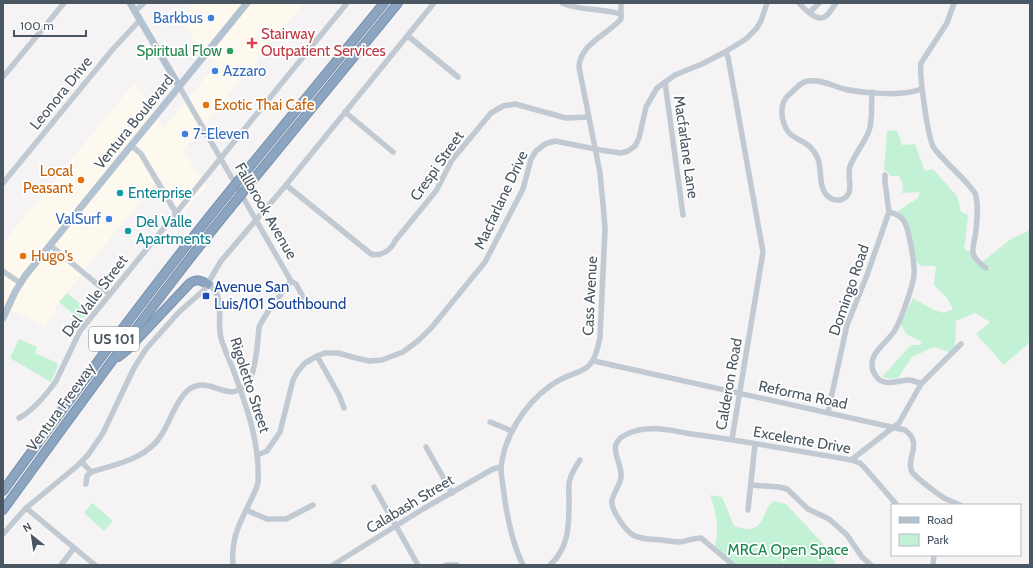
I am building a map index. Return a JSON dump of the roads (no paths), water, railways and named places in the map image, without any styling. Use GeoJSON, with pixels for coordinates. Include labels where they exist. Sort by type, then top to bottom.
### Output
{"type":"FeatureCollection","features":[{"type":"Feature","properties":{"kind":"highway","name":"Ventura Freeway"},"geometry":{"type":"LineString","coordinates":[[3,490],[101,356],[195,234],[384,3]]}},
{"type":"Feature","properties":{"kind":"highway","name":"Ventura Freeway"},"geometry":{"type":"LineString","coordinates":[[3,510],[112,361],[203,241],[398,3]]}},
{"type":"Feature","properties":{"kind":"highway"},"geometry":{"type":"LineString","coordinates":[[112,361],[127,350],[190,282],[199,280],[208,284]]}},
{"type":"Feature","properties":{"kind":"main road","name":"Fallbrook Avenue"},"geometry":{"type":"LineString","coordinates":[[130,3],[179,86]]}},
{"type":"Feature","properties":{"kind":"main road","name":"Ventura Boulevard"},"geometry":{"type":"LineString","coordinates":[[3,318],[20,283],[247,3]]}},
{"type":"Feature","properties":{"kind":"street"},"geometry":{"type":"LineString","coordinates":[[3,77],[64,3]]}},
{"type":"Feature","properties":{"kind":"street"},"geometry":{"type":"LineString","coordinates":[[135,11],[144,3]]}},
{"type":"Feature","properties":{"kind":"street","name":"Del Valle Street"},"geometry":{"type":"LineString","coordinates":[[19,418],[30,412],[51,388],[56,381],[80,331],[347,3]]}},
{"type":"Feature","properties":{"kind":"street"},"geometry":{"type":"LineString","coordinates":[[3,534],[26,508],[82,462],[97,444],[140,358],[179,312],[198,296],[208,284],[221,261],[286,185],[434,3]]}},
{"type":"Feature","properties":{"kind":"street"},"geometry":{"type":"LineString","coordinates":[[562,3],[575,8],[609,10],[620,14]]}},
{"type":"Feature","properties":{"kind":"street","name":"Cass Avenue"},"geometry":{"type":"LineString","coordinates":[[594,361],[600,337],[605,229],[600,173],[588,117],[579,61],[586,48],[616,25],[621,19],[621,3]]}},
{"type":"Feature","properties":{"kind":"street","name":"Macfarlane Drive"},"geometry":{"type":"LineString","coordinates":[[257,455],[267,451],[280,432],[293,380],[305,363],[325,353],[338,353],[369,361],[382,360],[402,352],[419,340],[437,322],[485,262],[523,189],[531,159],[545,144],[555,141],[621,153],[628,152],[635,146],[639,138],[646,107],[657,88],[675,76],[702,64],[746,39],[756,30],[761,22],[767,3]]}},
{"type":"Feature","properties":{"kind":"street"},"geometry":{"type":"LineString","coordinates":[[799,3],[817,18],[827,16],[836,3]]}},
{"type":"Feature","properties":{"kind":"street"},"geometry":{"type":"LineString","coordinates":[[810,12],[818,3]]}},
{"type":"Feature","properties":{"kind":"street"},"geometry":{"type":"LineString","coordinates":[[954,3],[947,23],[921,64],[922,89],[932,145],[975,193],[977,199],[976,231],[973,251],[979,262],[986,268]]}},
{"type":"Feature","properties":{"kind":"street","name":"Leonora Drive"},"geometry":{"type":"LineString","coordinates":[[3,183],[113,49],[140,20]]}},
{"type":"Feature","properties":{"kind":"street"},"geometry":{"type":"LineString","coordinates":[[408,36],[458,77]]}},
{"type":"Feature","properties":{"kind":"street","name":"Calderon Road"},"geometry":{"type":"LineString","coordinates":[[725,52],[728,57],[763,252],[732,439],[657,429],[642,430],[625,435],[619,440],[615,447],[615,454],[621,472],[621,478],[612,498],[612,504],[613,509],[621,522],[631,534],[645,540],[676,542],[701,538],[732,565]]}},
{"type":"Feature","properties":{"kind":"street"},"geometry":{"type":"LineString","coordinates":[[872,92],[868,131],[850,166],[848,174],[851,189],[845,198],[838,200],[831,199],[826,194],[820,180],[819,162],[812,148],[806,143],[793,137],[784,125],[782,114],[783,102],[785,99],[797,87],[808,81],[816,81],[846,89],[900,94],[922,89]]}},
{"type":"Feature","properties":{"kind":"street","name":"Macfarlane Lane"},"geometry":{"type":"LineString","coordinates":[[665,82],[683,214]]}},
{"type":"Feature","properties":{"kind":"street","name":"Fallbrook Avenue"},"geometry":{"type":"LineString","coordinates":[[179,86],[292,282],[296,284],[308,306]]}},
{"type":"Feature","properties":{"kind":"street","name":"Crespi Street"},"geometry":{"type":"LineString","coordinates":[[286,185],[375,256],[382,254],[393,246],[395,241],[436,191],[452,160],[491,113],[503,106],[515,104],[566,118],[588,117]]}},
{"type":"Feature","properties":{"kind":"street"},"geometry":{"type":"LineString","coordinates":[[345,112],[392,152]]}},
{"type":"Feature","properties":{"kind":"street"},"geometry":{"type":"LineString","coordinates":[[132,146],[141,154],[176,213]]}},
{"type":"Feature","properties":{"kind":"street","name":"Domingo Road"},"geometry":{"type":"LineString","coordinates":[[828,412],[847,325],[867,275],[889,212],[885,175]]}},
{"type":"Feature","properties":{"kind":"street"},"geometry":{"type":"LineString","coordinates":[[889,212],[896,214],[904,221],[909,237],[914,274],[912,285],[895,330],[874,356],[872,368],[875,376],[881,381],[888,383],[908,380],[922,384]]}},
{"type":"Feature","properties":{"kind":"street"},"geometry":{"type":"LineString","coordinates":[[50,245],[109,294]]}},
{"type":"Feature","properties":{"kind":"street"},"geometry":{"type":"LineString","coordinates":[[3,271],[20,283]]}},
{"type":"Feature","properties":{"kind":"street"},"geometry":{"type":"LineString","coordinates":[[86,484],[87,476],[91,472],[131,459],[150,448],[161,436],[184,394],[191,389],[200,385],[209,385],[231,393],[240,389],[249,381],[252,375],[259,327],[267,312],[292,282]]}},
{"type":"Feature","properties":{"kind":"street","name":"Rigoletto Street"},"geometry":{"type":"LineString","coordinates":[[208,284],[213,287],[219,298],[221,335],[253,429],[257,455],[257,486],[235,535],[232,550],[232,565]]}},
{"type":"Feature","properties":{"kind":"street"},"geometry":{"type":"LineString","coordinates":[[851,460],[899,423],[922,384],[961,344]]}},
{"type":"Feature","properties":{"kind":"street"},"geometry":{"type":"LineString","coordinates":[[317,356],[339,395],[344,408]]}},
{"type":"Feature","properties":{"kind":"street"},"geometry":{"type":"LineString","coordinates":[[523,565],[505,508],[501,467],[507,444],[512,431],[521,416],[535,400],[550,386],[586,369],[594,361]]}},
{"type":"Feature","properties":{"kind":"street","name":"Reforma Road"},"geometry":{"type":"LineString","coordinates":[[594,361],[894,426],[905,430],[913,438],[914,444],[911,467],[914,475],[945,498],[958,504]]}},
{"type":"Feature","properties":{"kind":"street"},"geometry":{"type":"LineString","coordinates":[[490,422],[512,431]]}},
{"type":"Feature","properties":{"kind":"street","name":"Excelente Drive"},"geometry":{"type":"LineString","coordinates":[[732,439],[851,460],[860,463],[896,504]]}},
{"type":"Feature","properties":{"kind":"street"},"geometry":{"type":"LineString","coordinates":[[748,510],[755,444]]}},
{"type":"Feature","properties":{"kind":"street"},"geometry":{"type":"LineString","coordinates":[[426,447],[452,493]]}},
{"type":"Feature","properties":{"kind":"street"},"geometry":{"type":"LineString","coordinates":[[550,565],[556,560],[563,549],[569,527],[569,481],[580,460]]}},
{"type":"Feature","properties":{"kind":"street"},"geometry":{"type":"LineString","coordinates":[[82,462],[91,472]]}},
{"type":"Feature","properties":{"kind":"street","name":"Calabash Street"},"geometry":{"type":"LineString","coordinates":[[333,565],[493,469],[501,467]]}},
{"type":"Feature","properties":{"kind":"street"},"geometry":{"type":"LineString","coordinates":[[751,485],[787,489],[808,509],[829,519],[847,535],[862,557],[871,565]]}},
{"type":"Feature","properties":{"kind":"street"},"geometry":{"type":"LineString","coordinates":[[374,487],[418,565]]}},
{"type":"Feature","properties":{"kind":"street"},"geometry":{"type":"LineString","coordinates":[[246,510],[267,519],[286,519],[313,505]]}},
{"type":"Feature","properties":{"kind":"street"},"geometry":{"type":"LineString","coordinates":[[26,508],[94,565]]}},
{"type":"Feature","properties":{"kind":"street"},"geometry":{"type":"LineString","coordinates":[[61,565],[74,548]]}},
{"type":"Feature","properties":{"kind":"street"},"geometry":{"type":"LineString","coordinates":[[446,565],[457,565]]}},
{"type":"Feature","properties":{"kind":"place","name":"Barkbus"},"geometry":{"type":"Point","coordinates":[211,18]}},
{"type":"Feature","properties":{"kind":"place","name":"Stairway Outpatient Services"},"geometry":{"type":"Point","coordinates":[252,43]}},
{"type":"Feature","properties":{"kind":"place","name":"Spiritual Flow"},"geometry":{"type":"Point","coordinates":[230,51]}},
{"type":"Feature","properties":{"kind":"place","name":"Azzaro"},"geometry":{"type":"Point","coordinates":[215,71]}},
{"type":"Feature","properties":{"kind":"place","name":"Exotic Thai Cafe"},"geometry":{"type":"Point","coordinates":[206,105]}},
{"type":"Feature","properties":{"kind":"place","name":"7-Eleven"},"geometry":{"type":"Point","coordinates":[185,134]}},
{"type":"Feature","properties":{"kind":"place","name":"Local Peasant"},"geometry":{"type":"Point","coordinates":[81,180]}},
{"type":"Feature","properties":{"kind":"place","name":"Enterprise"},"geometry":{"type":"Point","coordinates":[120,193]}},
{"type":"Feature","properties":{"kind":"place","name":"ValSurf"},"geometry":{"type":"Point","coordinates":[109,219]}},
{"type":"Feature","properties":{"kind":"place","name":"Del Valle Apartments"},"geometry":{"type":"Point","coordinates":[128,231]}},
{"type":"Feature","properties":{"kind":"place","name":"Hugo's"},"geometry":{"type":"Point","coordinates":[23,256]}},
{"type":"Feature","properties":{"kind":"place","name":"Avenue San Luis/101 Southbound"},"geometry":{"type":"Point","coordinates":[206,296]}},
{"type":"Feature","properties":{"kind":"park label","name":"MRCA Open Space"},"geometry":{"type":"Point","coordinates":[788,550]}}]}
